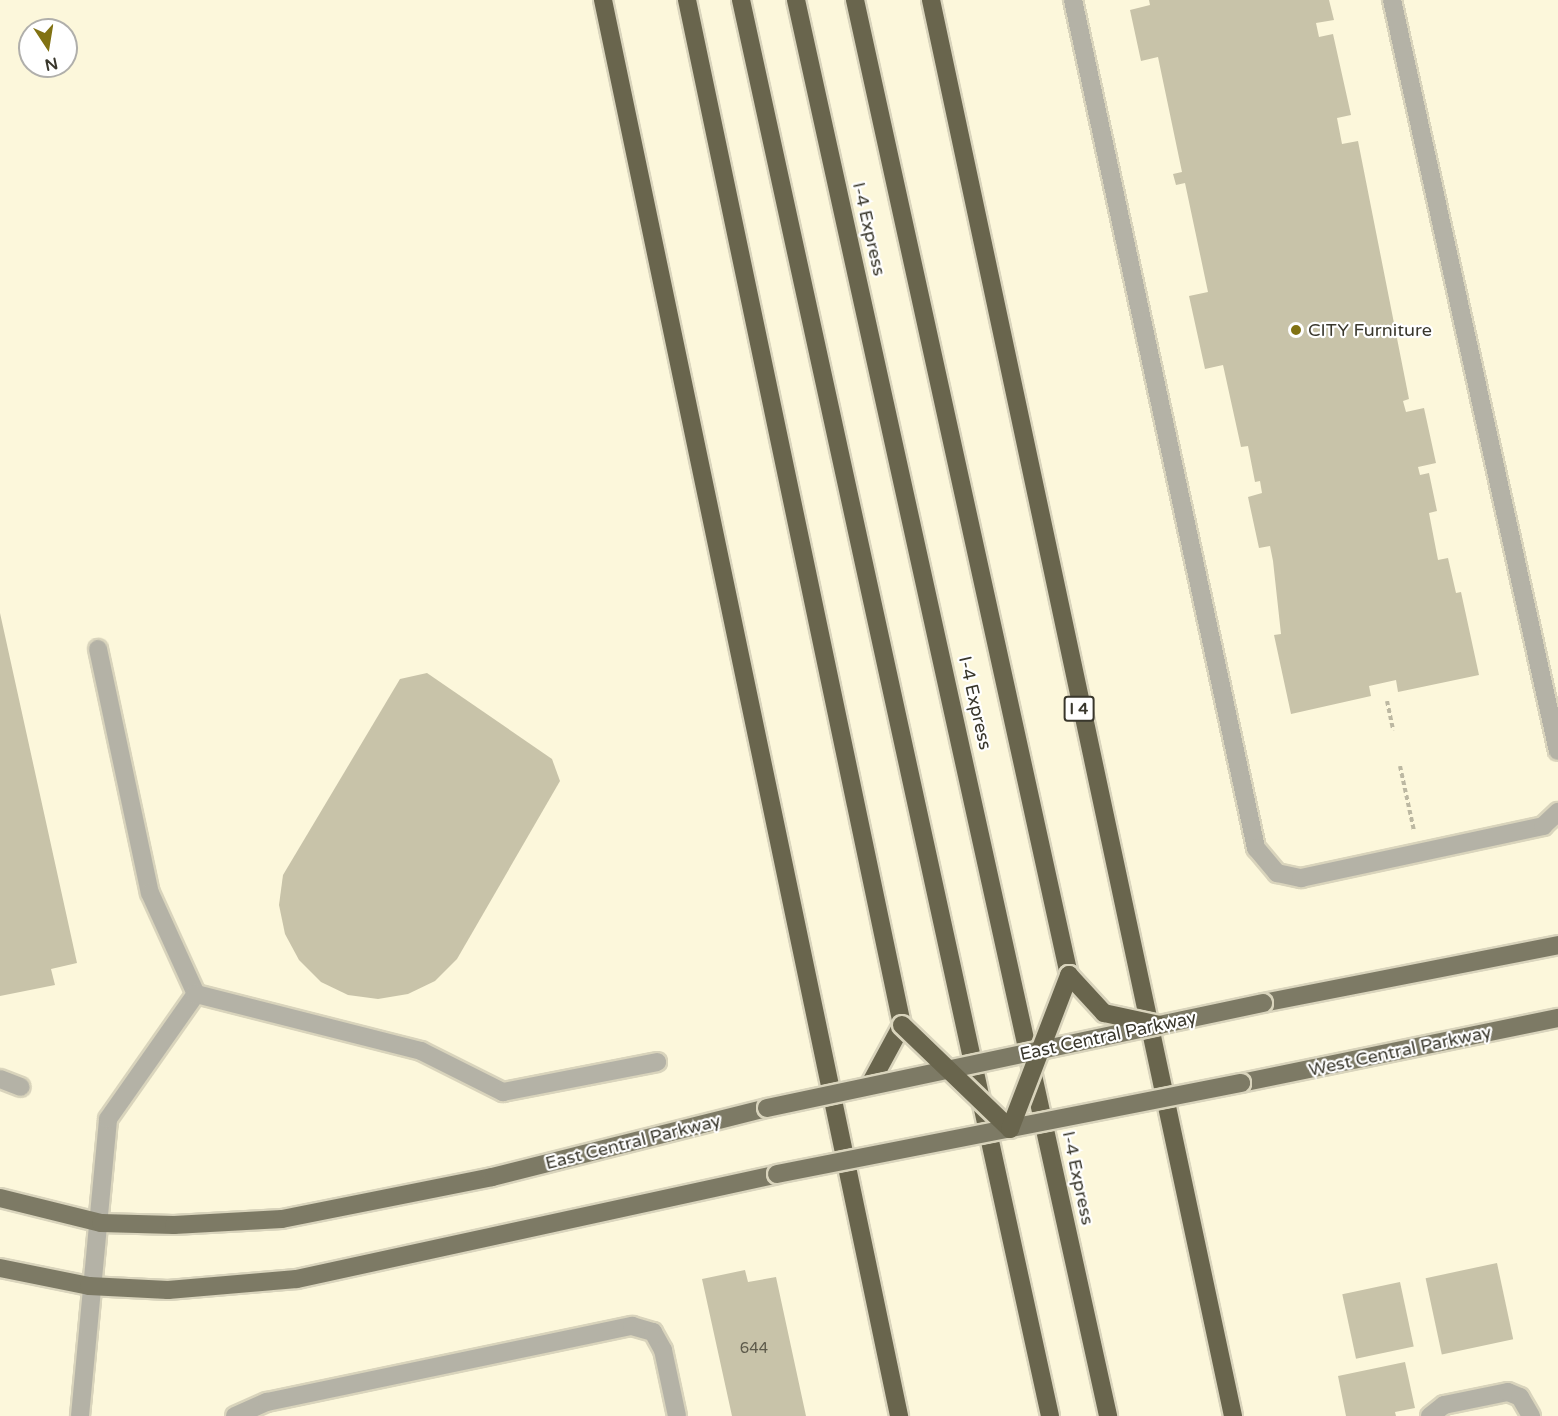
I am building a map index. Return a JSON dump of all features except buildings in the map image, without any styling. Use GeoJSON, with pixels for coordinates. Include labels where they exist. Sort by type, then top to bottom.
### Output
{"type":"FeatureCollection","features":[{"type":"Feature","properties":{"kind":"highway"},"geometry":{"type":"LineString","coordinates":[[603,0],[899,1416]]}},
{"type":"Feature","properties":{"kind":"highway"},"geometry":{"type":"LineString","coordinates":[[687,0],[902,1025],[1010,1129],[1043,1050],[1069,975]]}},
{"type":"Feature","properties":{"kind":"highway"},"geometry":{"type":"LineString","coordinates":[[741,0],[1050,1416]]}},
{"type":"Feature","properties":{"kind":"highway","name":"I-4 Express"},"geometry":{"type":"LineString","coordinates":[[796,0],[1108,1416]]}},
{"type":"Feature","properties":{"kind":"highway"},"geometry":{"type":"LineString","coordinates":[[855,0],[1069,975],[1104,1013],[1160,1025]]}},
{"type":"Feature","properties":{"kind":"highway","name":"I 4"},"geometry":{"type":"LineString","coordinates":[[931,0],[1233,1416]]}},
{"type":"Feature","properties":{"kind":"highway"},"geometry":{"type":"LineString","coordinates":[[869,1086],[902,1025]]}},
{"type":"Feature","properties":{"kind":"main road","name":"East Central Parkway"},"geometry":{"type":"LineString","coordinates":[[0,1198],[101,1223],[174,1225],[282,1219],[492,1177],[766,1108],[1263,1003],[1558,945]]}},
{"type":"Feature","properties":{"kind":"main road","name":"West Central Parkway"},"geometry":{"type":"LineString","coordinates":[[1010,1129],[1558,1018]]}},
{"type":"Feature","properties":{"kind":"main road"},"geometry":{"type":"LineString","coordinates":[[0,1268],[89,1286],[168,1290],[297,1279],[777,1174],[1010,1129]]}},
{"type":"Feature","properties":{"kind":"street"},"geometry":{"type":"LineString","coordinates":[[1073,0],[1256,848],[1277,873],[1301,878],[1543,826],[1558,812]]}},
{"type":"Feature","properties":{"kind":"street"},"geometry":{"type":"LineString","coordinates":[[1392,0],[1558,751]]}},
{"type":"Feature","properties":{"kind":"street"},"geometry":{"type":"LineString","coordinates":[[98,650],[150,893],[195,994]]}},
{"type":"Feature","properties":{"kind":"street"},"geometry":{"type":"LineString","coordinates":[[195,994],[421,1051],[503,1092],[657,1062]]}},
{"type":"Feature","properties":{"kind":"street"},"geometry":{"type":"LineString","coordinates":[[80,1416],[89,1286],[101,1223],[108,1119],[195,994]]}},
{"type":"Feature","properties":{"kind":"street"},"geometry":{"type":"LineString","coordinates":[[0,1079],[21,1087]]}},
{"type":"Feature","properties":{"kind":"street"},"geometry":{"type":"LineString","coordinates":[[235,1416],[267,1402],[632,1326],[653,1332],[663,1350],[677,1416]]}},
{"type":"Feature","properties":{"kind":"street"},"geometry":{"type":"LineString","coordinates":[[1430,1416],[1444,1405],[1508,1392],[1520,1397],[1531,1414]]}},
{"type":"Feature","properties":{"kind":"path"},"geometry":{"type":"LineString","coordinates":[[1386,702],[1393,730]]}},
{"type":"Feature","properties":{"kind":"path"},"geometry":{"type":"LineString","coordinates":[[1400,766],[1419,852]]}},
{"type":"Feature","properties":{"kind":"place","name":"CITY Furniture"},"geometry":{"type":"Point","coordinates":[1296,330]}}]}
